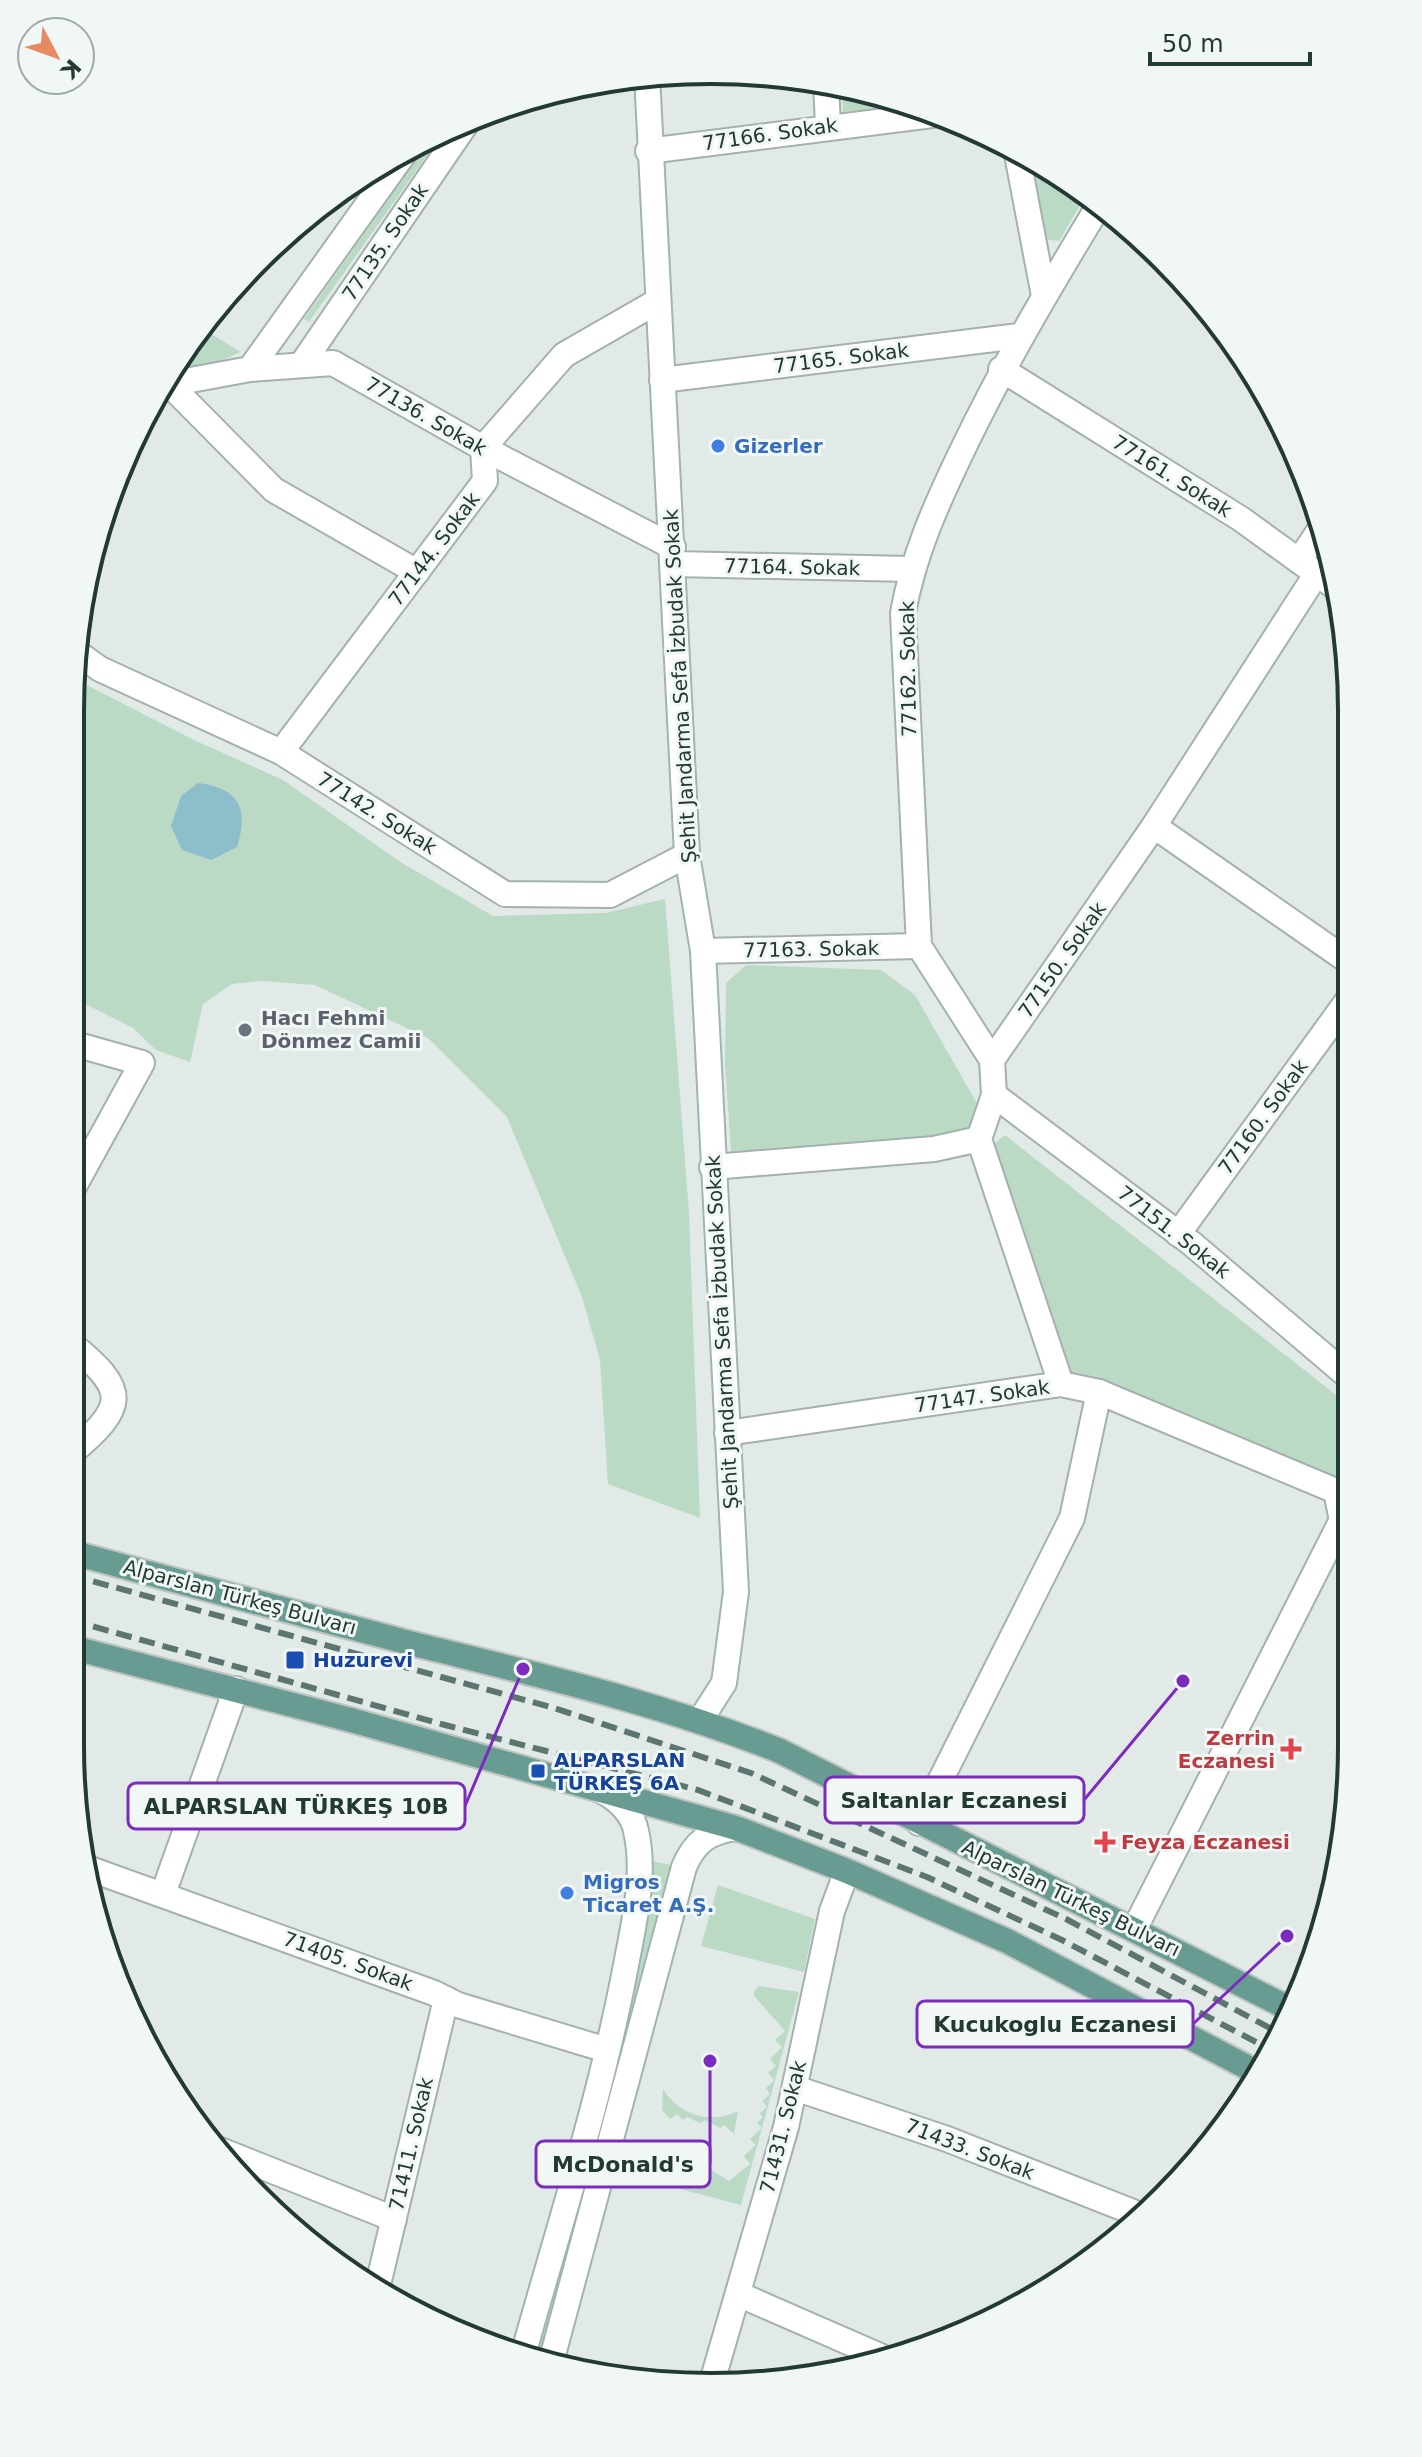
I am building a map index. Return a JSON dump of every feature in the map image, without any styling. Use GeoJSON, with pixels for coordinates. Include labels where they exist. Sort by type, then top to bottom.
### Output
{"type":"FeatureCollection","features":[{"type":"Feature","properties":{"kind":"main road","name":"Alparslan Türkeş Bulvarı"},"geometry":{"type":"LineString","coordinates":[[84,1556],[407,1642],[523,1669],[701,1719],[780,1751],[1281,2005]]}},
{"type":"Feature","properties":{"kind":"main road"},"geometry":{"type":"LineString","coordinates":[[84,1651],[236,1689],[736,1828],[847,1871],[1007,1941],[1249,2068]]}},
{"type":"Feature","properties":{"kind":"street","name":"Şehit Jandarma Sefa İzbudak Sokak"},"geometry":{"type":"LineString","coordinates":[[647,87],[648,151],[673,556],[687,855],[703,951],[736,1592],[724,1683],[701,1719]]}},
{"type":"Feature","properties":{"kind":"street"},"geometry":{"type":"LineString","coordinates":[[827,95],[828,126]]}},
{"type":"Feature","properties":{"kind":"street","name":"77166. Sokak"},"geometry":{"type":"LineString","coordinates":[[648,151],[913,117]]}},
{"type":"Feature","properties":{"kind":"street","name":"77135. Sokak"},"geometry":{"type":"LineString","coordinates":[[302,364],[456,139]]}},
{"type":"Feature","properties":{"kind":"street"},"geometry":{"type":"LineString","coordinates":[[1019,165],[1044,296]]}},
{"type":"Feature","properties":{"kind":"street","name":"77135. Sokak"},"geometry":{"type":"LineString","coordinates":[[250,369],[390,173]]}},
{"type":"Feature","properties":{"kind":"street","name":"77162. Sokak"},"geometry":{"type":"LineString","coordinates":[[992,1060],[919,946],[903,613],[910,569],[940,497],[1001,369],[1093,214]]}},
{"type":"Feature","properties":{"kind":"street"},"geometry":{"type":"LineString","coordinates":[[483,448],[564,355],[658,301]]}},
{"type":"Feature","properties":{"kind":"street","name":"77165. Sokak"},"geometry":{"type":"LineString","coordinates":[[662,380],[1019,336]]}},
{"type":"Feature","properties":{"kind":"street","name":"77136. Sokak"},"geometry":{"type":"LineString","coordinates":[[179,380],[250,369],[333,363],[673,556]]}},
{"type":"Feature","properties":{"kind":"street","name":"77161. Sokak"},"geometry":{"type":"LineString","coordinates":[[1001,369],[1241,519],[1324,578]]}},
{"type":"Feature","properties":{"kind":"street"},"geometry":{"type":"LineString","coordinates":[[173,389],[274,490],[417,572]]}},
{"type":"Feature","properties":{"kind":"street","name":"77144. Sokak"},"geometry":{"type":"LineString","coordinates":[[281,752],[485,481],[483,448]]}},
{"type":"Feature","properties":{"kind":"street","name":"77150. Sokak"},"geometry":{"type":"LineString","coordinates":[[992,1060],[1154,826],[1308,567],[1316,545]]}},
{"type":"Feature","properties":{"kind":"street","name":"77164. Sokak"},"geometry":{"type":"LineString","coordinates":[[673,556],[910,569]]}},
{"type":"Feature","properties":{"kind":"street","name":"77142. Sokak"},"geometry":{"type":"LineString","coordinates":[[86,659],[100,669],[281,752],[505,894],[610,895],[687,855]]}},
{"type":"Feature","properties":{"kind":"street"},"geometry":{"type":"LineString","coordinates":[[1154,826],[1338,954]]}},
{"type":"Feature","properties":{"kind":"street","name":"77163. Sokak"},"geometry":{"type":"LineString","coordinates":[[703,951],[919,946]]}},
{"type":"Feature","properties":{"kind":"street","name":"77160. Sokak"},"geometry":{"type":"LineString","coordinates":[[1178,1234],[1338,1014]]}},
{"type":"Feature","properties":{"kind":"street"},"geometry":{"type":"LineString","coordinates":[[84,1047],[142,1063],[84,1147]]}},
{"type":"Feature","properties":{"kind":"street"},"geometry":{"type":"LineString","coordinates":[[992,1060],[994,1095],[979,1139],[1061,1384]]}},
{"type":"Feature","properties":{"kind":"street","name":"77151. Sokak"},"geometry":{"type":"LineString","coordinates":[[994,1095],[1178,1234],[1338,1368]]}},
{"type":"Feature","properties":{"kind":"street"},"geometry":{"type":"LineString","coordinates":[[712,1167],[934,1149],[979,1139]]}},
{"type":"Feature","properties":{"kind":"street"},"geometry":{"type":"LineString","coordinates":[[84,1355],[103,1370],[114,1397],[109,1419],[84,1441]]}},
{"type":"Feature","properties":{"kind":"street","name":"77147. Sokak"},"geometry":{"type":"LineString","coordinates":[[727,1433],[1061,1384],[1099,1392],[1336,1491],[1338,1495]]}},
{"type":"Feature","properties":{"kind":"street"},"geometry":{"type":"LineString","coordinates":[[919,1823],[1072,1518],[1099,1392]]}},
{"type":"Feature","properties":{"kind":"street"},"geometry":{"type":"LineString","coordinates":[[1135,1928],[1338,1532]]}},
{"type":"Feature","properties":{"kind":"street"},"geometry":{"type":"LineString","coordinates":[[163,1894],[236,1689]]}},
{"type":"Feature","properties":{"kind":"street"},"geometry":{"type":"LineString","coordinates":[[526,2345],[607,2050],[632,1930],[640,1856],[633,1820],[620,1803],[596,1788]]}},
{"type":"Feature","properties":{"kind":"street"},"geometry":{"type":"LineString","coordinates":[[554,2353],[630,2078],[675,1891],[688,1856],[703,1838],[712,1831],[736,1828]]}},
{"type":"Feature","properties":{"kind":"street","name":"71405. Sokak"},"geometry":{"type":"LineString","coordinates":[[97,1871],[446,1999],[607,2050]]}},
{"type":"Feature","properties":{"kind":"street","name":"71431. Sokak"},"geometry":{"type":"LineString","coordinates":[[715,2373],[795,2088],[832,1911],[847,1871]]}},
{"type":"Feature","properties":{"kind":"street","name":"71411. Sokak"},"geometry":{"type":"LineString","coordinates":[[380,2278],[446,1999]]}},
{"type":"Feature","properties":{"kind":"street","name":"71433. Sokak"},"geometry":{"type":"LineString","coordinates":[[795,2088],[947,2139],[1130,2211]]}},
{"type":"Feature","properties":{"kind":"street"},"geometry":{"type":"LineString","coordinates":[[239,2157],[394,2219]]}},
{"type":"Feature","properties":{"kind":"street"},"geometry":{"type":"LineString","coordinates":[[738,2294],[872,2352]]}},
{"type":"Feature","properties":{"kind":"green space"},"geometry":{"type":"Polygon","coordinates":[[[842,98],[883,108],[843,113],[842,98]]]}},
{"type":"Feature","properties":{"kind":"green space"},"geometry":{"type":"Polygon","coordinates":[[[430,151],[309,322],[304,319],[418,158],[430,151]]]}},
{"type":"Feature","properties":{"kind":"green space"},"geometry":{"type":"Polygon","coordinates":[[[1034,174],[1080,205],[1059,241],[1042,239],[1034,174]]]}},
{"type":"Feature","properties":{"kind":"green space"},"geometry":{"type":"Polygon","coordinates":[[[211,334],[241,352],[192,373],[186,370],[211,334]]]}},
{"type":"Feature","properties":{"kind":"green space"},"geometry":{"type":"Polygon","coordinates":[[[85,684],[194,740],[283,780],[402,863],[493,916],[605,913],[665,899],[689,1213],[700,1518],[608,1484],[600,1360],[582,1297],[507,1117],[428,1038],[315,985],[262,981],[232,984],[203,1004],[190,1062],[156,1050],[133,1028],[84,1004],[85,684]]]}},
{"type":"Feature","properties":{"kind":"green space"},"geometry":{"type":"Polygon","coordinates":[[[746,965],[881,970],[915,995],[983,1114],[953,1143],[731,1151],[725,1064],[726,983],[746,965]]]}},
{"type":"Feature","properties":{"kind":"green space"},"geometry":{"type":"Polygon","coordinates":[[[1005,1135],[1338,1396],[1338,1477],[1178,1419],[1066,1370],[988,1149],[1005,1135]]]}},
{"type":"Feature","properties":{"kind":"green space"},"geometry":{"type":"Polygon","coordinates":[[[652,1861],[671,1865],[619,2072],[614,2070],[642,1943],[652,1861]]]}},
{"type":"Feature","properties":{"kind":"green space"},"geometry":{"type":"Polygon","coordinates":[[[718,1885],[815,1919],[804,1972],[701,1946],[718,1885]]]}},
{"type":"Feature","properties":{"kind":"green space"},"geometry":{"type":"Polygon","coordinates":[[[759,1986],[799,1992],[762,2128],[757,2123],[763,2117],[760,2113],[767,2107],[762,2101],[770,2094],[766,2088],[774,2080],[768,2073],[776,2066],[770,2059],[782,2047],[775,2040],[785,2031],[754,1996],[759,1986]]]}},
{"type":"Feature","properties":{"kind":"green space"},"geometry":{"type":"Polygon","coordinates":[[[612,2076],[618,2078],[543,2350],[537,2348],[612,2076]]]}},
{"type":"Feature","properties":{"kind":"green space"},"geometry":{"type":"Polygon","coordinates":[[[663,2089],[678,2105],[696,2115],[717,2117],[738,2111],[734,2134],[724,2125],[720,2128],[705,2120],[700,2123],[687,2117],[683,2120],[677,2114],[670,2119],[662,2110],[663,2089]]]}},
{"type":"Feature","properties":{"kind":"green space"},"geometry":{"type":"Polygon","coordinates":[[[762,2128],[741,2205],[646,2180],[636,2168],[642,2144],[647,2146],[655,2165],[674,2171],[684,2153],[729,2181],[750,2164],[744,2156],[756,2145],[750,2139],[762,2128]]]}},
{"type":"Feature","properties":{"kind":"water"},"geometry":{"type":"Polygon","coordinates":[[[198,783],[232,795],[241,811],[237,847],[211,860],[182,850],[171,826],[181,796],[198,783]]]}},
{"type":"Feature","properties":{"kind":"railway"},"geometry":{"type":"LineString","coordinates":[[84,1579],[554,1708],[751,1773],[1066,1919],[1270,2028]]}},
{"type":"Feature","properties":{"kind":"railway"},"geometry":{"type":"LineString","coordinates":[[84,1624],[445,1725],[698,1790],[927,1877],[1062,1940],[1262,2045]]}},
{"type":"Feature","properties":{"kind":"place","name":"Gizerler"},"geometry":{"type":"Point","coordinates":[718,446]}},
{"type":"Feature","properties":{"kind":"place","name":"Hacı Fehmi Dönmez Camii"},"geometry":{"type":"Point","coordinates":[245,1030]}},
{"type":"Feature","properties":{"kind":"place","name":"Huzurevi"},"geometry":{"type":"Point","coordinates":[295,1660]}},
{"type":"Feature","properties":{"kind":"place","name":"ALPARSLAN TÜRKEŞ 10B"},"geometry":{"type":"Point","coordinates":[523,1669]}},
{"type":"Feature","properties":{"kind":"place","name":"Saltanlar Eczanesi"},"geometry":{"type":"Point","coordinates":[1183,1681]}},
{"type":"Feature","properties":{"kind":"place","name":"Zerrin Eczanesi"},"geometry":{"type":"Point","coordinates":[1291,1749]}},
{"type":"Feature","properties":{"kind":"place","name":"ALPARSLAN TÜRKEŞ 6A"},"geometry":{"type":"Point","coordinates":[538,1771]}},
{"type":"Feature","properties":{"kind":"place","name":"Feyza Eczanesi"},"geometry":{"type":"Point","coordinates":[1105,1842]}},
{"type":"Feature","properties":{"kind":"place","name":"Migros Ticaret A.Ş."},"geometry":{"type":"Point","coordinates":[567,1893]}},
{"type":"Feature","properties":{"kind":"place","name":"Kucukoglu Eczanesi"},"geometry":{"type":"Point","coordinates":[1287,1936]}},
{"type":"Feature","properties":{"kind":"place","name":"McDonald's"},"geometry":{"type":"Point","coordinates":[710,2061]}}]}
